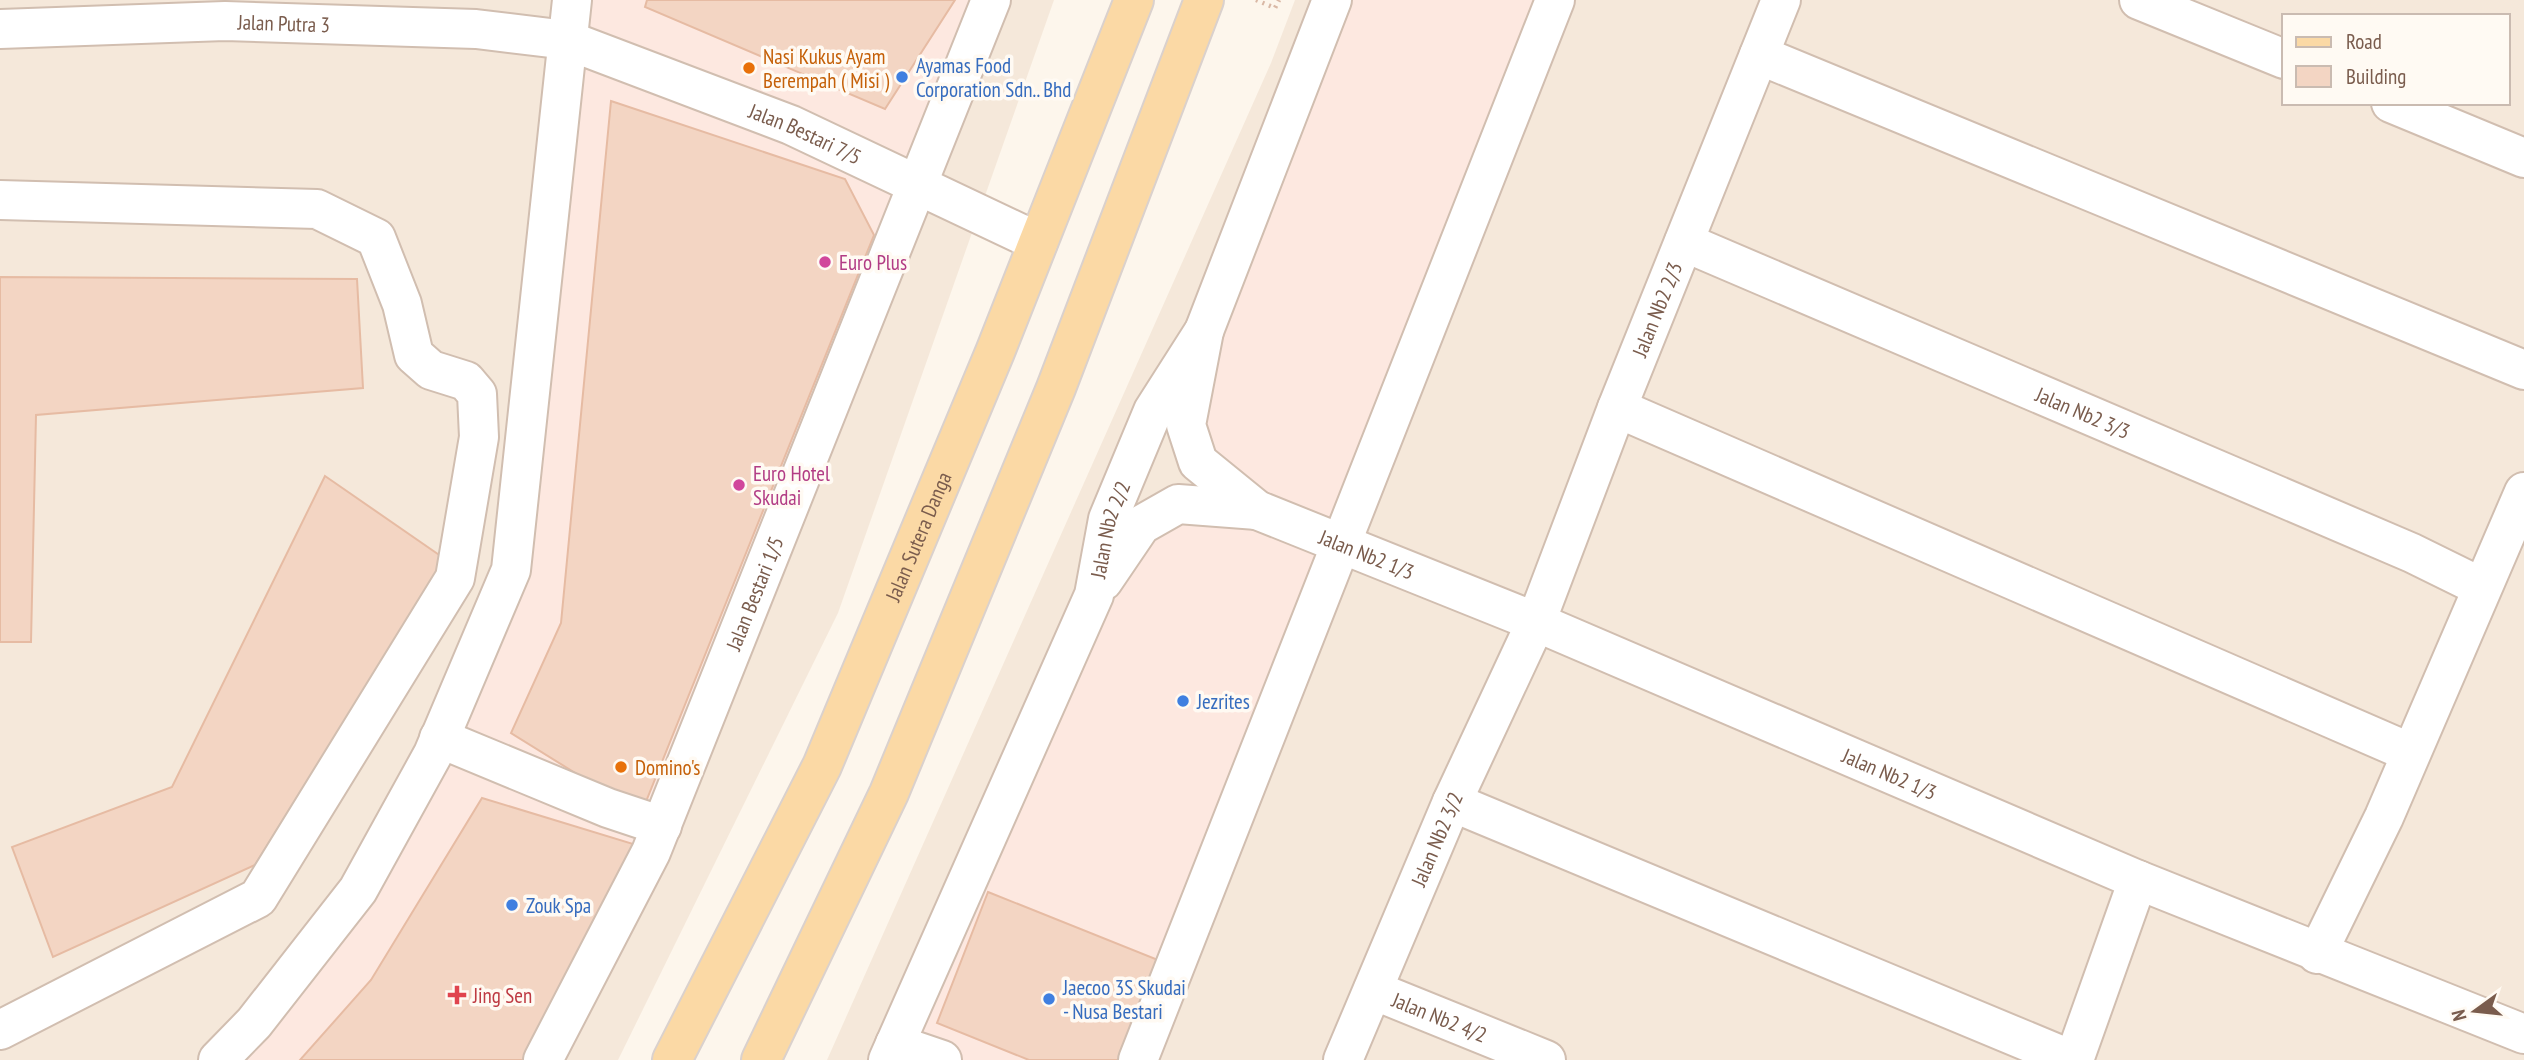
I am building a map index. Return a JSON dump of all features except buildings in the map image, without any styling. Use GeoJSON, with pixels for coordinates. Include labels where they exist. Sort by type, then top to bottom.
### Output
{"type":"FeatureCollection","features":[{"type":"Feature","properties":{"kind":"main road","name":"Jalan Sutera Danga"},"geometry":{"type":"LineString","coordinates":[[672,1060],[822,766],[1038,242],[1134,0]]}},
{"type":"Feature","properties":{"kind":"main road"},"geometry":{"type":"LineString","coordinates":[[761,1060],[889,793],[1056,388],[1204,0]]}},
{"type":"Feature","properties":{"kind":"street"},"geometry":{"type":"LineString","coordinates":[[218,1060],[254,1023],[358,890],[433,754],[511,570],[572,0]]}},
{"type":"Feature","properties":{"kind":"street","name":"Jalan Bestari 1/5"},"geometry":{"type":"LineString","coordinates":[[542,1060],[652,852],[991,0]]}},
{"type":"Feature","properties":{"kind":"street","name":"Jalan Nb2 2/2"},"geometry":{"type":"LineString","coordinates":[[892,1052],[1094,595],[1108,519],[1153,411],[1204,331],[1332,0]]}},
{"type":"Feature","properties":{"kind":"street"},"geometry":{"type":"LineString","coordinates":[[1138,1060],[1343,545],[1555,0]]}},
{"type":"Feature","properties":{"kind":"street","name":"Jalan Nb2 2/3"},"geometry":{"type":"LineString","coordinates":[[1536,622],[1617,408],[1781,0]]}},
{"type":"Feature","properties":{"kind":"street"},"geometry":{"type":"LineString","coordinates":[[2139,0],[2282,59]]}},
{"type":"Feature","properties":{"kind":"street","name":"Jalan Putra 3"},"geometry":{"type":"LineString","coordinates":[[0,29],[68,14],[226,10],[377,12],[476,29],[567,40]]}},
{"type":"Feature","properties":{"kind":"street","name":"Jalan Bestari 7/5"},"geometry":{"type":"LineString","coordinates":[[567,40],[791,125],[1038,242]]}},
{"type":"Feature","properties":{"kind":"street"},"geometry":{"type":"LineString","coordinates":[[1759,55],[2524,370]]}},
{"type":"Feature","properties":{"kind":"street"},"geometry":{"type":"LineString","coordinates":[[2396,105],[2524,158]]}},
{"type":"Feature","properties":{"kind":"street"},"geometry":{"type":"LineString","coordinates":[[0,200],[317,209],[376,238],[401,304],[414,355],[431,370],[466,381],[478,394],[479,437],[455,578],[258,898],[0,1030]]}},
{"type":"Feature","properties":{"kind":"street","name":"Jalan Nb2 3/3"},"geometry":{"type":"LineString","coordinates":[[1684,242],[2412,553],[2481,587]]}},
{"type":"Feature","properties":{"kind":"street","name":"Jalan Nb2 1/3"},"geometry":{"type":"LineString","coordinates":[[1204,331],[1186,425],[1198,462],[1257,510],[1536,622],[2138,880],[2317,954],[2524,1034]]}},
{"type":"Feature","properties":{"kind":"street"},"geometry":{"type":"LineString","coordinates":[[1617,408],[2411,753]]}},
{"type":"Feature","properties":{"kind":"street"},"geometry":{"type":"LineString","coordinates":[[2317,954],[2384,817],[2524,492]]}},
{"type":"Feature","properties":{"kind":"street","name":"Jalan Nb2 1/3"},"geometry":{"type":"LineString","coordinates":[[1094,595],[1141,526],[1178,503],[1257,510]]}},
{"type":"Feature","properties":{"kind":"street","name":"Jalan Nb2 3/2"},"geometry":{"type":"LineString","coordinates":[[1343,1060],[1452,802],[1536,622]]}},
{"type":"Feature","properties":{"kind":"street"},"geometry":{"type":"LineString","coordinates":[[439,738],[608,807],[662,826]]}},
{"type":"Feature","properties":{"kind":"street"},"geometry":{"type":"LineString","coordinates":[[1452,802],[2073,1060],[2138,880]]}},
{"type":"Feature","properties":{"kind":"street","name":"Jalan Nb2 4/2"},"geometry":{"type":"LineString","coordinates":[[1373,990],[1546,1060]]}},
{"type":"Feature","properties":{"kind":"street"},"geometry":{"type":"LineString","coordinates":[[892,1052],[943,1060]]}},
{"type":"Feature","properties":{"kind":"path"},"geometry":{"type":"LineString","coordinates":[[1256,0],[1275,8],[1279,0]]}},
{"type":"Feature","properties":{"kind":"shaded area"},"geometry":{"type":"Polygon","coordinates":[[[0,0],[1054,0],[838,613],[618,1060],[0,1060],[0,0]]]}},
{"type":"Feature","properties":{"kind":"shaded area"},"geometry":{"type":"Polygon","coordinates":[[[584,0],[976,0],[642,831],[523,1060],[232,1060],[261,1030],[522,574],[584,0]]]}},
{"type":"Feature","properties":{"kind":"shaded area"},"geometry":{"type":"Polygon","coordinates":[[[1295,0],[2524,0],[2524,1060],[827,1060],[1271,63],[1295,0]]]}},
{"type":"Feature","properties":{"kind":"shaded area"},"geometry":{"type":"Polygon","coordinates":[[[1350,0],[1544,0],[1339,527],[1262,495],[1211,453],[1203,422],[1221,329],[1350,0]]]}},
{"type":"Feature","properties":{"kind":"shaded area"},"geometry":{"type":"Polygon","coordinates":[[[1181,520],[1254,525],[1328,555],[1126,1060],[906,1060],[1102,615],[1152,538],[1181,520]]]}},
{"type":"Feature","properties":{"kind":"place","name":"Nasi Kukus Ayam Berempah ( Misi )"},"geometry":{"type":"Point","coordinates":[749,68]}},
{"type":"Feature","properties":{"kind":"place","name":"Ayamas Food Corporation Sdn.. Bhd"},"geometry":{"type":"Point","coordinates":[902,77]}},
{"type":"Feature","properties":{"kind":"place","name":"Euro Plus"},"geometry":{"type":"Point","coordinates":[825,262]}},
{"type":"Feature","properties":{"kind":"place","name":"Euro Hotel Skudai"},"geometry":{"type":"Point","coordinates":[739,485]}},
{"type":"Feature","properties":{"kind":"place","name":"Jezrites"},"geometry":{"type":"Point","coordinates":[1183,701]}},
{"type":"Feature","properties":{"kind":"place","name":"Domino's"},"geometry":{"type":"Point","coordinates":[621,767]}},
{"type":"Feature","properties":{"kind":"place","name":"Zouk Spa"},"geometry":{"type":"Point","coordinates":[512,905]}},
{"type":"Feature","properties":{"kind":"place","name":"Jing Sen"},"geometry":{"type":"Point","coordinates":[457,995]}},
{"type":"Feature","properties":{"kind":"place","name":"Jaecoo 3S Skudai - Nusa Bestari"},"geometry":{"type":"Point","coordinates":[1049,999]}}]}
